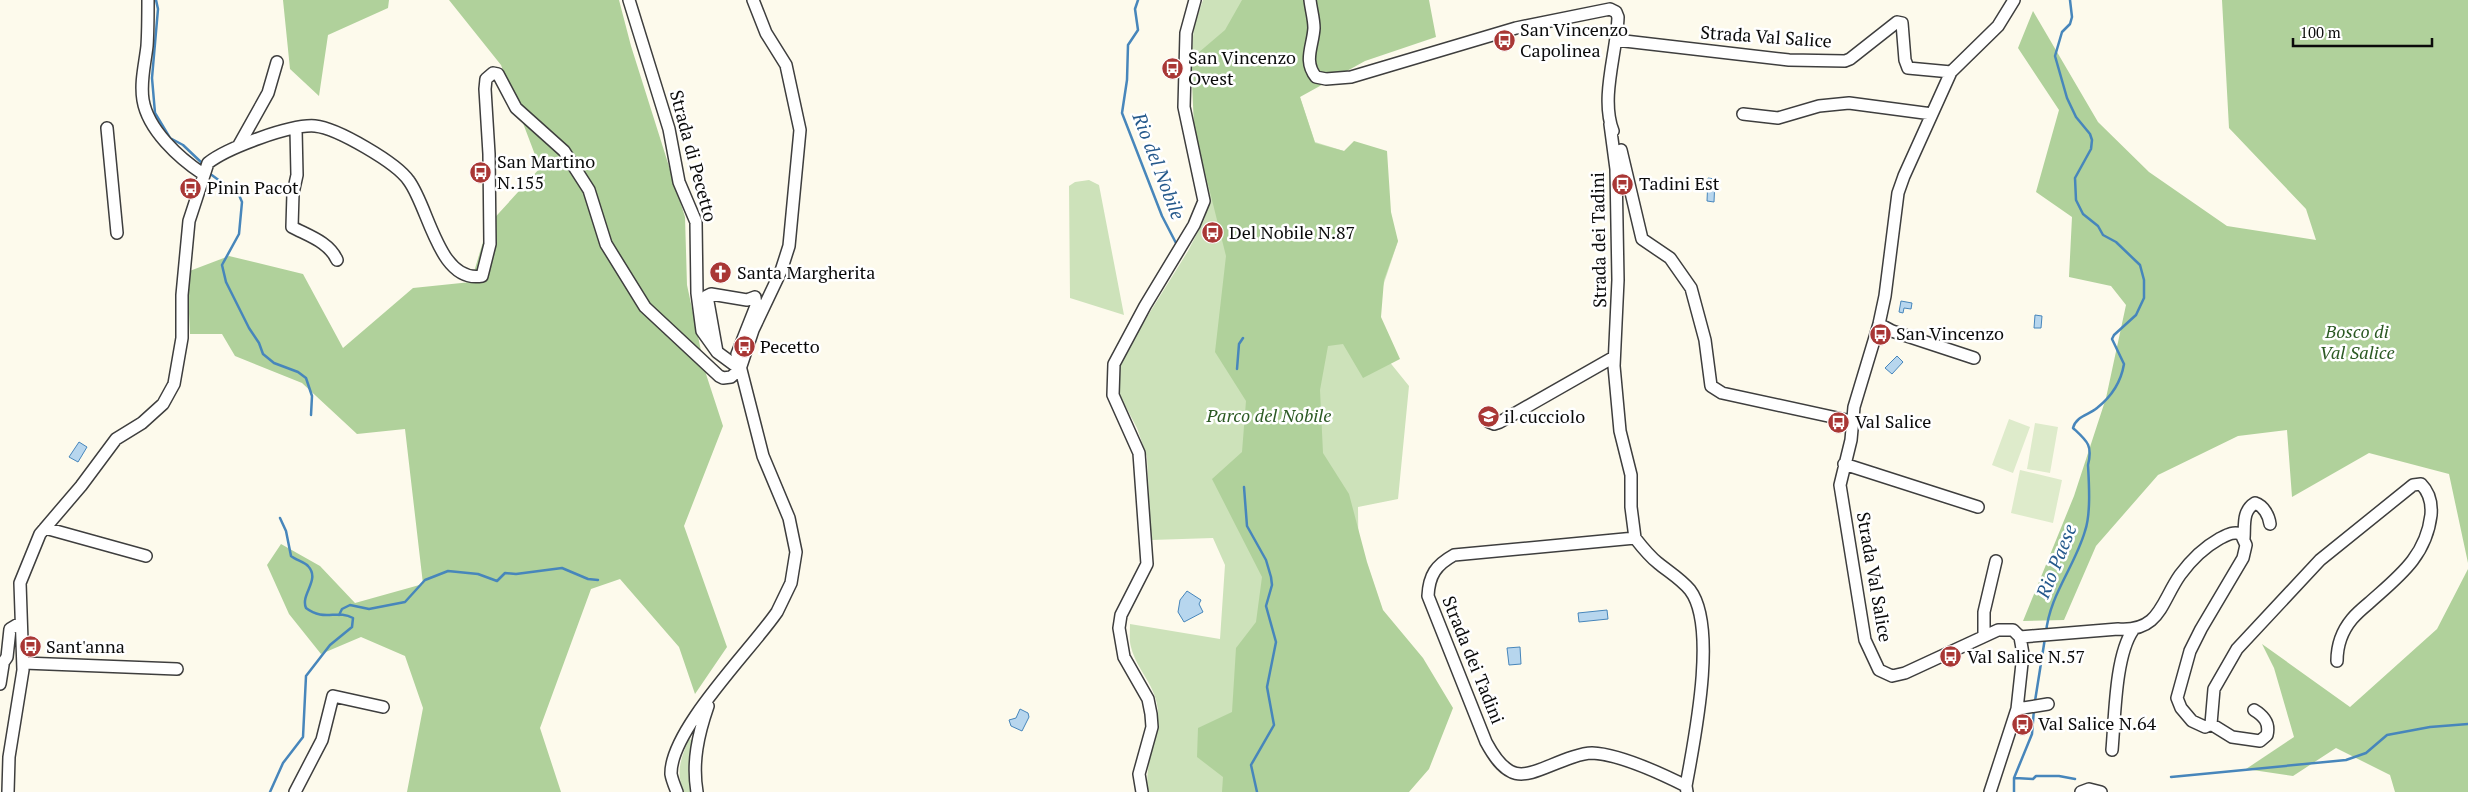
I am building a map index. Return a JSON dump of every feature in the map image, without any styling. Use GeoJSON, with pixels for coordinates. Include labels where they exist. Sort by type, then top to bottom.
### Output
{"type":"FeatureCollection","features":[{"type":"Feature","properties":{"kind":"street"},"geometry":{"type":"LineString","coordinates":[[148,0],[147,46],[142,80],[143,102],[154,125],[169,145],[189,165],[203,174]]}},
{"type":"Feature","properties":{"kind":"street","name":"Strada di Pecetto"},"geometry":{"type":"LineString","coordinates":[[629,0],[669,129],[679,182],[696,222],[697,293],[702,331],[717,352],[740,369]]}},
{"type":"Feature","properties":{"kind":"street"},"geometry":{"type":"LineString","coordinates":[[8,792],[9,757],[24,662],[20,623],[20,583],[29,558],[45,528],[81,486],[116,439],[142,423],[163,404],[174,384],[182,338],[182,295],[189,221],[208,163],[239,145],[296,129],[315,126],[336,133],[395,165],[410,182],[443,252],[454,268],[467,276],[482,276],[490,244],[489,154],[485,89],[486,79],[493,73],[498,74],[516,108],[564,151],[589,190],[606,244],[645,306],[719,376],[731,377],[740,369],[753,330],[780,271],[789,246],[800,130],[786,65],[766,33],[754,0]]}},
{"type":"Feature","properties":{"kind":"street"},"geometry":{"type":"LineString","coordinates":[[1142,792],[1139,774],[1152,727],[1151,714],[1148,699],[1124,657],[1119,628],[1121,615],[1147,564],[1139,453],[1113,395],[1114,364],[1128,335],[1184,242],[1204,202],[1184,107],[1186,33],[1195,0]]}},
{"type":"Feature","properties":{"kind":"street","name":"Strada dei Tadini"},"geometry":{"type":"LineString","coordinates":[[1310,0],[1314,27],[1308,62],[1309,69],[1316,77],[1326,79],[1351,77],[1516,28],[1599,10],[1610,9],[1616,12],[1618,17],[1609,86],[1610,124],[1616,169],[1618,280],[1614,357],[1620,431],[1631,475],[1631,507],[1635,538],[1659,564],[1676,576],[1690,590],[1700,609],[1703,666],[1686,789],[1662,774],[1609,756],[1593,753],[1565,760],[1520,778],[1509,775],[1495,760],[1486,742],[1428,596],[1429,581],[1434,570],[1454,554],[1635,538]]}},
{"type":"Feature","properties":{"kind":"street","name":"Strada Val Salice"},"geometry":{"type":"LineString","coordinates":[[2014,0],[1998,26],[1951,72],[1904,176],[1898,193],[1879,324],[1859,385],[1851,421],[1851,440],[1840,485],[1865,640],[1879,670],[1892,676],[1905,673],[1998,630],[2013,630],[2020,637]]}},
{"type":"Feature","properties":{"kind":"street","name":"Strada Val Salice"},"geometry":{"type":"LineString","coordinates":[[1616,40],[1788,60],[1844,61],[1850,59],[1897,22],[1902,23],[1905,60],[1908,68],[1951,72]]}},
{"type":"Feature","properties":{"kind":"street"},"geometry":{"type":"LineString","coordinates":[[239,145],[268,93],[277,62]]}},
{"type":"Feature","properties":{"kind":"street"},"geometry":{"type":"LineString","coordinates":[[1743,114],[1778,118],[1820,106],[1849,103],[1932,114]]}},
{"type":"Feature","properties":{"kind":"street"},"geometry":{"type":"LineString","coordinates":[[1610,124],[1620,145],[1640,235],[1670,258],[1691,288],[1705,340],[1711,386],[1722,392],[1851,421]]}},
{"type":"Feature","properties":{"kind":"street"},"geometry":{"type":"LineString","coordinates":[[107,128],[118,233]]}},
{"type":"Feature","properties":{"kind":"street"},"geometry":{"type":"LineString","coordinates":[[296,129],[297,175],[292,227],[325,244],[333,250],[337,260]]}},
{"type":"Feature","properties":{"kind":"street"},"geometry":{"type":"LineString","coordinates":[[677,792],[671,775],[676,753],[700,709],[777,612],[785,597],[795,569],[794,535],[763,456],[737,354],[756,306],[755,297],[747,300],[711,294],[707,296],[717,352]]}},
{"type":"Feature","properties":{"kind":"street"},"geometry":{"type":"LineString","coordinates":[[1879,324],[1892,331],[1974,358]]}},
{"type":"Feature","properties":{"kind":"street"},"geometry":{"type":"LineString","coordinates":[[1488,422],[1494,424],[1500,422],[1614,357]]}},
{"type":"Feature","properties":{"kind":"street"},"geometry":{"type":"LineString","coordinates":[[1844,464],[1978,507]]}},
{"type":"Feature","properties":{"kind":"street"},"geometry":{"type":"LineString","coordinates":[[2211,724],[2214,689],[2237,649],[2320,560],[2412,485],[2421,484],[2428,490],[2431,509],[2430,526],[2423,544],[2413,563],[2352,618],[2337,649],[2336,661]]}},
{"type":"Feature","properties":{"kind":"street"},"geometry":{"type":"LineString","coordinates":[[2211,724],[2205,727],[2192,721],[2181,708],[2177,698],[2190,652],[2201,629],[2243,558],[2245,514],[2252,504],[2255,503],[2261,506],[2268,516],[2270,524]]}},
{"type":"Feature","properties":{"kind":"street"},"geometry":{"type":"LineString","coordinates":[[45,528],[146,556]]}},
{"type":"Feature","properties":{"kind":"street"},"geometry":{"type":"LineString","coordinates":[[1990,792],[2016,709],[2023,654],[2020,637],[2118,629],[2134,630],[2145,625],[2158,613],[2179,576],[2195,556],[2229,534],[2238,533],[2244,538]]}},
{"type":"Feature","properties":{"kind":"street"},"geometry":{"type":"LineString","coordinates":[[1984,635],[1984,612],[1996,561]]}},
{"type":"Feature","properties":{"kind":"street"},"geometry":{"type":"LineString","coordinates":[[0,684],[2,666],[7,658],[10,629],[20,623]]}},
{"type":"Feature","properties":{"kind":"street"},"geometry":{"type":"LineString","coordinates":[[2112,750],[2120,666],[2125,642],[2134,630]]}},
{"type":"Feature","properties":{"kind":"street"},"geometry":{"type":"LineString","coordinates":[[24,662],[177,669]]}},
{"type":"Feature","properties":{"kind":"street"},"geometry":{"type":"LineString","coordinates":[[696,792],[695,757],[697,739],[712,695]]}},
{"type":"Feature","properties":{"kind":"street"},"geometry":{"type":"LineString","coordinates":[[295,792],[322,740],[333,696],[383,707]]}},
{"type":"Feature","properties":{"kind":"street"},"geometry":{"type":"LineString","coordinates":[[2016,709],[2040,706]]}},
{"type":"Feature","properties":{"kind":"street"},"geometry":{"type":"LineString","coordinates":[[2211,724],[2232,737],[2260,741],[2267,735],[2268,722],[2254,710]]}},
{"type":"Feature","properties":{"kind":"street"},"geometry":{"type":"LineString","coordinates":[[2081,792],[2089,788],[2101,792]]}},
{"type":"Feature","properties":{"kind":"green space"},"geometry":{"type":"Polygon","coordinates":[[[283,0],[389,0],[388,8],[328,35],[319,96],[290,69],[283,0]]]}},
{"type":"Feature","properties":{"kind":"green space"},"geometry":{"type":"Polygon","coordinates":[[[449,0],[619,0],[631,46],[685,217],[687,285],[706,374],[723,426],[684,526],[727,647],[695,694],[679,647],[620,579],[591,589],[540,728],[561,792],[407,792],[423,708],[405,656],[361,637],[321,654],[289,614],[267,565],[281,544],[320,566],[355,603],[423,584],[405,429],[357,434],[302,383],[235,356],[222,334],[190,334],[187,272],[229,256],[303,274],[343,348],[413,288],[471,282],[488,225],[540,168],[501,65],[449,0]]]}},
{"type":"Feature","properties":{"kind":"green space","name":"Parco del Nobile"},"geometry":{"type":"Polygon","coordinates":[[[1203,0],[1305,0],[1300,97],[1315,142],[1344,151],[1398,241],[1367,334],[1409,386],[1398,499],[1358,507],[1359,604],[1409,792],[1148,792],[1149,760],[1156,732],[1158,712],[1151,686],[1138,664],[1131,647],[1130,624],[1220,639],[1225,565],[1213,538],[1151,540],[1147,457],[1137,428],[1118,392],[1118,375],[1124,354],[1188,251],[1204,220],[1210,197],[1202,167],[1191,59],[1194,26],[1203,0]]]}},
{"type":"Feature","properties":{"kind":"green space","name":"Parco del Nobile"},"geometry":{"type":"Polygon","coordinates":[[[1242,0],[1429,0],[1436,37],[1365,61],[1300,97],[1315,143],[1344,151],[1354,141],[1387,151],[1391,212],[1398,241],[1384,280],[1381,317],[1400,359],[1363,378],[1343,344],[1328,346],[1320,390],[1323,453],[1349,494],[1367,562],[1383,610],[1423,658],[1453,708],[1429,769],[1409,792],[1222,792],[1223,777],[1197,757],[1198,728],[1232,712],[1236,648],[1256,622],[1262,577],[1212,479],[1242,452],[1246,401],[1215,352],[1226,256],[1194,128],[1191,59],[1225,30],[1242,0]]]}},
{"type":"Feature","properties":{"kind":"green space","name":"Bosco di Val Salice"},"geometry":{"type":"Polygon","coordinates":[[[2222,0],[2468,0],[2468,563],[2449,474],[2369,453],[2292,497],[2287,430],[2238,436],[2158,475],[2096,546],[2064,620],[2023,621],[2074,496],[2106,398],[2126,305],[2111,286],[2069,277],[2072,217],[2036,192],[2059,110],[2018,48],[2033,11],[2098,122],[2149,172],[2227,226],[2316,240],[2306,209],[2229,128],[2222,0]]]}},
{"type":"Feature","properties":{"kind":"green space"},"geometry":{"type":"Polygon","coordinates":[[[1089,180],[1099,185],[1124,315],[1070,298],[1069,186],[1075,182],[1089,180]]]}},
{"type":"Feature","properties":{"kind":"green space"},"geometry":{"type":"Polygon","coordinates":[[[2009,419],[2030,427],[2013,473],[1992,465],[2009,419]]]}},
{"type":"Feature","properties":{"kind":"green space"},"geometry":{"type":"Polygon","coordinates":[[[2035,423],[2058,427],[2050,473],[2027,469],[2035,423]]]}},
{"type":"Feature","properties":{"kind":"green space"},"geometry":{"type":"Polygon","coordinates":[[[2020,470],[2062,480],[2053,523],[2011,513],[2020,470]]]}},
{"type":"Feature","properties":{"kind":"green space"},"geometry":{"type":"Polygon","coordinates":[[[2468,569],[2468,792],[2395,792],[2390,775],[2336,748],[2293,776],[2246,769],[2294,737],[2274,668],[2262,644],[2350,707],[2437,629],[2468,569]]]}},
{"type":"Feature","properties":{"kind":"green space"},"geometry":{"type":"Polygon","coordinates":[[[689,739],[694,741],[694,792],[684,792],[681,785],[680,765],[689,739]]]}},
{"type":"Feature","properties":{"kind":"water"},"geometry":{"type":"Polygon","coordinates":[[[1708,178],[1715,179],[1714,202],[1707,201],[1708,178]]]}},
{"type":"Feature","properties":{"kind":"water"},"geometry":{"type":"Polygon","coordinates":[[[1901,301],[1912,303],[1911,309],[1904,308],[1903,313],[1899,312],[1901,301]]]}},
{"type":"Feature","properties":{"kind":"water"},"geometry":{"type":"Polygon","coordinates":[[[2035,315],[2042,316],[2041,328],[2034,328],[2035,315]]]}},
{"type":"Feature","properties":{"kind":"water"},"geometry":{"type":"Polygon","coordinates":[[[1897,356],[1903,362],[1892,374],[1885,368],[1897,356]]]}},
{"type":"Feature","properties":{"kind":"water"},"geometry":{"type":"Polygon","coordinates":[[[79,442],[87,447],[78,462],[69,457],[79,442]]]}},
{"type":"Feature","properties":{"kind":"water"},"geometry":{"type":"Polygon","coordinates":[[[1187,591],[1201,600],[1199,604],[1203,612],[1184,622],[1178,612],[1180,600],[1187,591]]]}},
{"type":"Feature","properties":{"kind":"water"},"geometry":{"type":"Polygon","coordinates":[[[1607,610],[1608,619],[1579,622],[1578,613],[1607,610]]]}},
{"type":"Feature","properties":{"kind":"water"},"geometry":{"type":"Polygon","coordinates":[[[1520,647],[1521,664],[1509,665],[1507,648],[1520,647]]]}},
{"type":"Feature","properties":{"kind":"water"},"geometry":{"type":"Polygon","coordinates":[[[1020,709],[1028,713],[1029,717],[1022,731],[1011,726],[1009,720],[1016,718],[1020,709]]]}},
{"type":"Feature","properties":{"kind":"waterway"},"geometry":{"type":"LineString","coordinates":[[156,0],[158,9],[152,78],[155,113],[170,138],[183,145],[203,164]]}},
{"type":"Feature","properties":{"kind":"waterway","name":"Rio del Nobile"},"geometry":{"type":"LineString","coordinates":[[1138,0],[1135,9],[1138,30],[1128,45],[1127,80],[1122,113],[1162,216],[1177,245]]}},
{"type":"Feature","properties":{"kind":"waterway","name":"Rio Paese"},"geometry":{"type":"LineString","coordinates":[[2046,633],[2052,606],[2081,544],[2087,524],[2090,453],[2088,444],[2073,428],[2080,418],[2102,404],[2118,383],[2124,364],[2112,339],[2136,315],[2144,298],[2144,280],[2140,265],[2116,242],[2103,235],[2098,226],[2083,214],[2076,200],[2075,178],[2091,149],[2092,140],[2090,134],[2076,117],[2067,98],[2055,56],[2062,32],[2070,24],[2072,17],[2070,0]]}},
{"type":"Feature","properties":{"kind":"waterway"},"geometry":{"type":"LineString","coordinates":[[209,173],[239,195],[242,202],[239,234],[222,265],[226,282],[263,354],[274,363],[298,372],[306,378],[312,396],[311,415]]}},
{"type":"Feature","properties":{"kind":"waterway","name":"Rio del Nobile"},"geometry":{"type":"LineString","coordinates":[[1237,369],[1239,344],[1243,338]]}},
{"type":"Feature","properties":{"kind":"waterway","name":"Rio del Nobile"},"geometry":{"type":"LineString","coordinates":[[1244,487],[1247,526],[1266,560],[1271,577],[1272,585],[1266,606],[1276,642],[1267,687],[1274,725],[1251,765],[1257,792]]}},
{"type":"Feature","properties":{"kind":"waterway"},"geometry":{"type":"LineString","coordinates":[[270,792],[283,763],[303,737],[306,676],[330,645],[352,627],[353,618],[341,615],[319,614],[306,608],[305,603],[311,582],[311,571],[308,566],[291,556],[286,531],[280,518]]}},
{"type":"Feature","properties":{"kind":"waterway"},"geometry":{"type":"LineString","coordinates":[[339,615],[342,609],[350,605],[369,609],[405,602],[425,580],[448,571],[478,574],[497,581],[505,573],[516,574],[562,568],[588,579],[598,580]]}},
{"type":"Feature","properties":{"kind":"waterway","name":"Rio Paese"},"geometry":{"type":"LineString","coordinates":[[2035,701],[2045,638]]}},
{"type":"Feature","properties":{"kind":"waterway","name":"Rio Paese"},"geometry":{"type":"LineString","coordinates":[[2014,792],[2014,778],[2032,734],[2034,709]]}},
{"type":"Feature","properties":{"kind":"waterway"},"geometry":{"type":"LineString","coordinates":[[2171,777],[2346,760],[2366,753],[2387,735],[2430,727],[2468,724]]}},
{"type":"Feature","properties":{"kind":"waterway"},"geometry":{"type":"LineString","coordinates":[[2015,778],[2033,779],[2036,776],[2059,776],[2075,779]]}},
{"type":"Feature","properties":{"kind":"place","name":"San Vincenzo Capolinea"},"geometry":{"type":"Point","coordinates":[1504,40]}},
{"type":"Feature","properties":{"kind":"place","name":"San Vincenzo Ovest"},"geometry":{"type":"Point","coordinates":[1172,68]}},
{"type":"Feature","properties":{"kind":"place","name":"San Martino N.155"},"geometry":{"type":"Point","coordinates":[481,172]}},
{"type":"Feature","properties":{"kind":"place","name":"Tadini Est"},"geometry":{"type":"Point","coordinates":[1623,184]}},
{"type":"Feature","properties":{"kind":"place","name":"Pinin Pacot"},"geometry":{"type":"Point","coordinates":[191,188]}},
{"type":"Feature","properties":{"kind":"place","name":"Del Nobile N.87"},"geometry":{"type":"Point","coordinates":[1213,233]}},
{"type":"Feature","properties":{"kind":"place","name":"Santa Margherita"},"geometry":{"type":"Point","coordinates":[721,273]}},
{"type":"Feature","properties":{"kind":"place","name":"San Vincenzo"},"geometry":{"type":"Point","coordinates":[1880,334]}},
{"type":"Feature","properties":{"kind":"place","name":"Pecetto"},"geometry":{"type":"Point","coordinates":[744,347]}},
{"type":"Feature","properties":{"kind":"place","name":"il cucciolo"},"geometry":{"type":"Point","coordinates":[1488,417]}},
{"type":"Feature","properties":{"kind":"place","name":"Val Salice"},"geometry":{"type":"Point","coordinates":[1839,422]}},
{"type":"Feature","properties":{"kind":"place","name":"Sant'anna"},"geometry":{"type":"Point","coordinates":[30,647]}},
{"type":"Feature","properties":{"kind":"place","name":"Val Salice N.57"},"geometry":{"type":"Point","coordinates":[1951,657]}},
{"type":"Feature","properties":{"kind":"place","name":"Val Salice N.64"},"geometry":{"type":"Point","coordinates":[2022,724]}}]}
